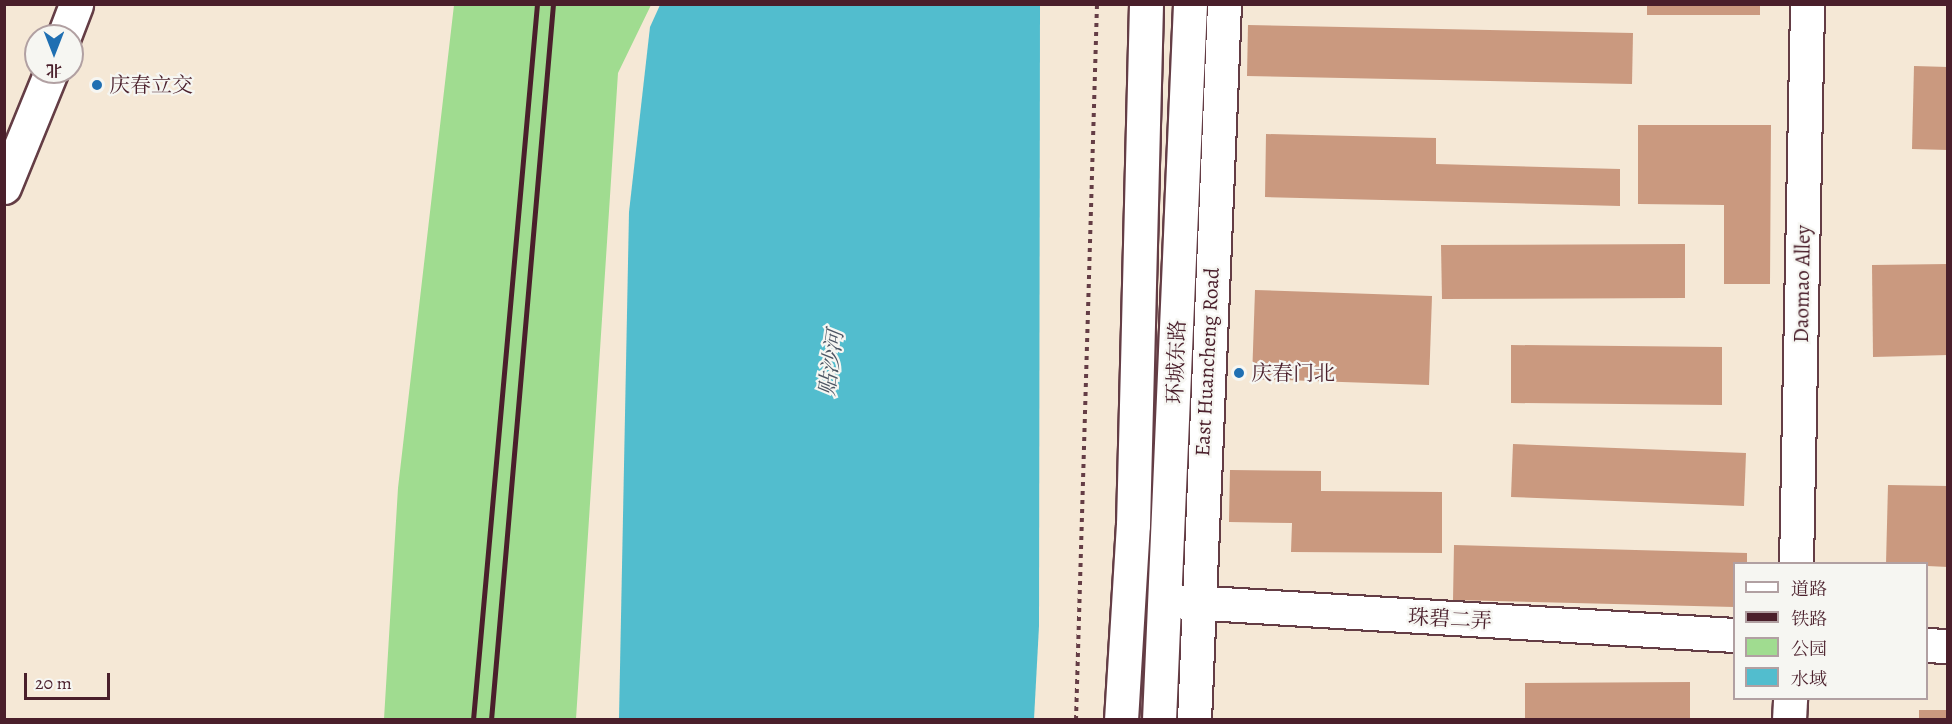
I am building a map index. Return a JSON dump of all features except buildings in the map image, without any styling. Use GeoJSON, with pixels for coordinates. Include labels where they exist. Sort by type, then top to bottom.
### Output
{"type":"FeatureCollection","features":[{"type":"Feature","properties":{"kind":"main road"},"geometry":{"type":"LineString","coordinates":[[68,24],[76,4]]}},
{"type":"Feature","properties":{"kind":"main road","name":"环城东路"},"geometry":{"type":"LineString","coordinates":[[1121,720],[1133,525],[1146,4]]}},
{"type":"Feature","properties":{"kind":"main road","name":"环城东路"},"geometry":{"type":"LineString","coordinates":[[1159,720],[1181,602],[1190,4]]}},
{"type":"Feature","properties":{"kind":"main road","name":"East Huancheng Road"},"geometry":{"type":"LineString","coordinates":[[1194,720],[1181,602],[1224,4]]}},
{"type":"Feature","properties":{"kind":"main road","name":"Daomao Alley"},"geometry":{"type":"LineString","coordinates":[[1796,562],[1807,4]]}},
{"type":"Feature","properties":{"kind":"main road"},"geometry":{"type":"LineString","coordinates":[[4,188],[46,84]]}},
{"type":"Feature","properties":{"kind":"main road","name":"珠碧二弄"},"geometry":{"type":"LineString","coordinates":[[1181,602],[1733,635]]}},
{"type":"Feature","properties":{"kind":"main road"},"geometry":{"type":"LineString","coordinates":[[1928,645],[1947,646]]}},
{"type":"Feature","properties":{"kind":"main road"},"geometry":{"type":"LineString","coordinates":[[1789,720],[1790,700]]}},
{"type":"Feature","properties":{"kind":"path"},"geometry":{"type":"LineString","coordinates":[[1076,720],[1097,4]]}},
{"type":"Feature","properties":{"kind":"green space"},"geometry":{"type":"Polygon","coordinates":[[[454,5],[651,5],[618,73],[576,719],[384,719],[398,488],[454,5]]]}},
{"type":"Feature","properties":{"kind":"water","name":"贴沙河"},"geometry":{"type":"Polygon","coordinates":[[[660,5],[1040,5],[1039,626],[1034,719],[619,719],[629,212],[650,27],[660,5]]]}},
{"type":"Feature","properties":{"kind":"railway"},"geometry":{"type":"LineString","coordinates":[[473,720],[537,4]]}},
{"type":"Feature","properties":{"kind":"railway"},"geometry":{"type":"LineString","coordinates":[[491,720],[553,4]]}},
{"type":"Feature","properties":{"kind":"place","name":"庆春立交"},"geometry":{"type":"Point","coordinates":[97,85]}},
{"type":"Feature","properties":{"kind":"place","name":"庆春门北"},"geometry":{"type":"Point","coordinates":[1239,373]}}]}
